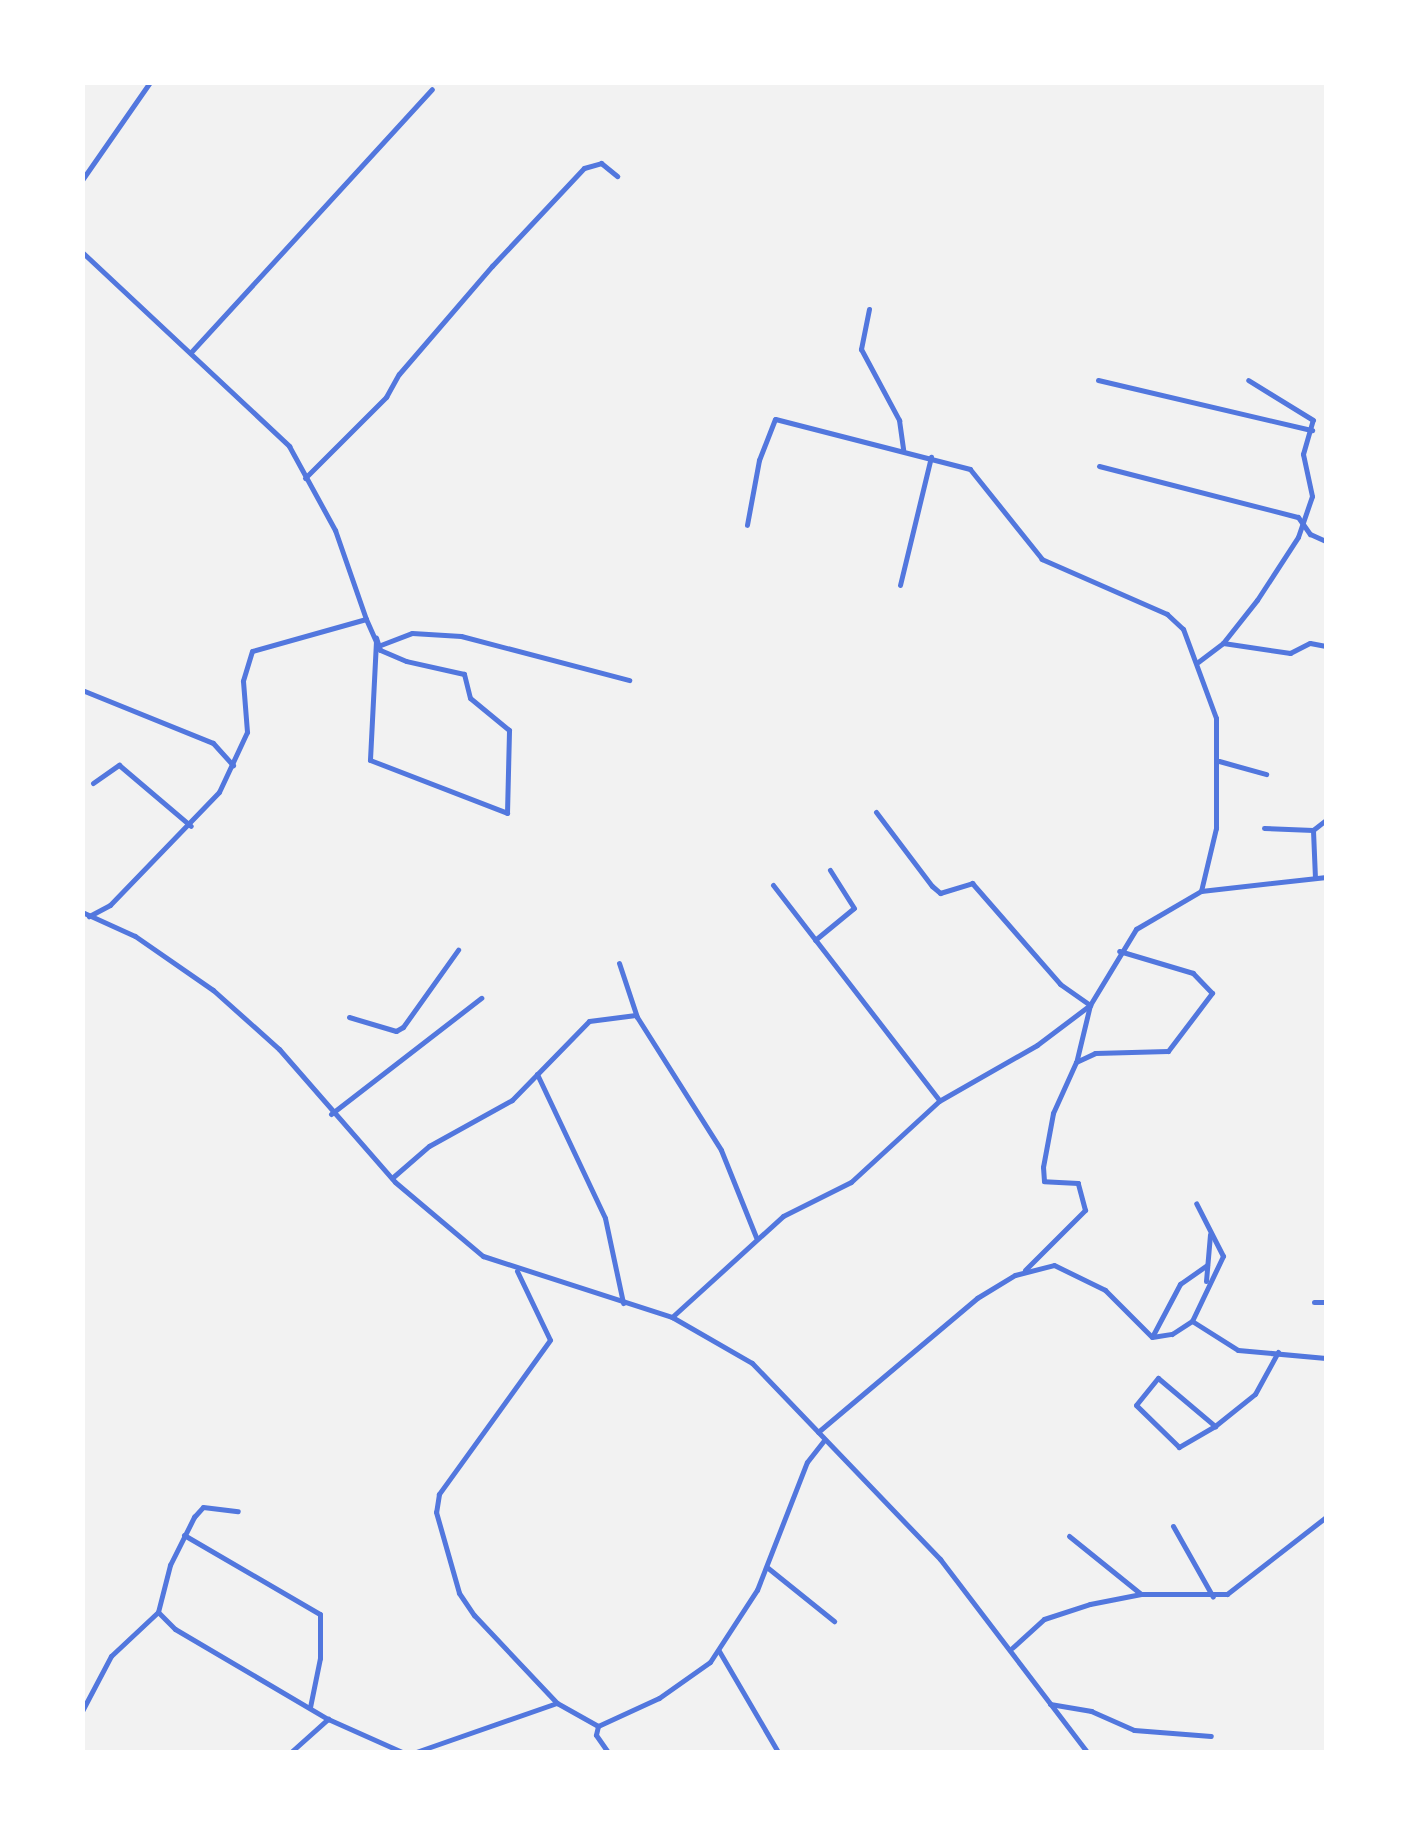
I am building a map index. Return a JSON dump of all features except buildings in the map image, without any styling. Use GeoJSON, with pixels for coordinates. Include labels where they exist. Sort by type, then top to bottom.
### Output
{"type":"FeatureCollection","features":[{"type":"Feature","properties":{"kind":"street"},"geometry":{"type":"LineString","coordinates":[[82,180],[150,82]]}},
{"type":"Feature","properties":{"kind":"street"},"geometry":{"type":"LineString","coordinates":[[192,351],[432,89]]}},
{"type":"Feature","properties":{"kind":"street"},"geometry":{"type":"LineString","coordinates":[[304,478],[386,397],[398,374],[584,168],[601,163],[617,176]]}},
{"type":"Feature","properties":{"kind":"street"},"geometry":{"type":"LineString","coordinates":[[82,252],[279,434],[335,530],[366,619],[376,638],[378,646],[406,661],[464,674],[470,698],[509,730],[507,813],[370,760],[376,638]]}},
{"type":"Feature","properties":{"kind":"street"},"geometry":{"type":"LineString","coordinates":[[869,309],[860,349],[899,420],[903,450]]}},
{"type":"Feature","properties":{"kind":"street"},"geometry":{"type":"LineString","coordinates":[[1098,380],[1312,430]]}},
{"type":"Feature","properties":{"kind":"street"},"geometry":{"type":"LineString","coordinates":[[1198,662],[1223,644],[1288,554],[1304,521],[1313,485],[1303,454],[1312,430],[1312,417],[1296,404],[1248,380]]}},
{"type":"Feature","properties":{"kind":"street"},"geometry":{"type":"LineString","coordinates":[[747,525],[763,447],[775,420],[931,457],[978,473],[1042,559],[1167,614],[1183,629],[1216,718],[1219,762],[1208,878],[1201,892]]}},
{"type":"Feature","properties":{"kind":"street"},"geometry":{"type":"LineString","coordinates":[[900,585],[931,457]]}},
{"type":"Feature","properties":{"kind":"street"},"geometry":{"type":"LineString","coordinates":[[1099,466],[1304,521]]}},
{"type":"Feature","properties":{"kind":"street"},"geometry":{"type":"LineString","coordinates":[[1304,521],[1310,534],[1326,541]]}},
{"type":"Feature","properties":{"kind":"street"},"geometry":{"type":"LineString","coordinates":[[86,914],[110,905],[192,826],[233,766],[247,732],[243,681],[252,651],[366,619]]}},
{"type":"Feature","properties":{"kind":"street"},"geometry":{"type":"LineString","coordinates":[[378,646],[412,633],[461,636],[628,680]]}},
{"type":"Feature","properties":{"kind":"street"},"geometry":{"type":"LineString","coordinates":[[1223,644],[1290,653],[1310,644],[1326,646]]}},
{"type":"Feature","properties":{"kind":"street"},"geometry":{"type":"LineString","coordinates":[[82,690],[213,743],[233,766]]}},
{"type":"Feature","properties":{"kind":"street"},"geometry":{"type":"LineString","coordinates":[[1219,762],[1266,774]]}},
{"type":"Feature","properties":{"kind":"street"},"geometry":{"type":"LineString","coordinates":[[93,783],[119,766],[192,826]]}},
{"type":"Feature","properties":{"kind":"street"},"geometry":{"type":"LineString","coordinates":[[876,812],[932,886],[940,893],[972,883],[1060,984],[1090,1005]]}},
{"type":"Feature","properties":{"kind":"street"},"geometry":{"type":"LineString","coordinates":[[1264,828],[1314,830],[1326,820]]}},
{"type":"Feature","properties":{"kind":"street"},"geometry":{"type":"LineString","coordinates":[[1314,830],[1315,878]]}},
{"type":"Feature","properties":{"kind":"street"},"geometry":{"type":"LineString","coordinates":[[815,940],[854,908],[830,870]]}},
{"type":"Feature","properties":{"kind":"street"},"geometry":{"type":"LineString","coordinates":[[818,1432],[929,1334],[1022,1273],[1085,1210],[1078,1183],[1044,1181],[1043,1167],[1053,1114],[1076,1062],[1090,1005],[1119,951],[1157,914],[1201,892],[1326,876]]}},
{"type":"Feature","properties":{"kind":"street"},"geometry":{"type":"LineString","coordinates":[[1208,878],[1216,889]]}},
{"type":"Feature","properties":{"kind":"street"},"geometry":{"type":"LineString","coordinates":[[773,885],[940,1101]]}},
{"type":"Feature","properties":{"kind":"street"},"geometry":{"type":"LineString","coordinates":[[86,914],[192,973],[279,1049],[331,1114],[392,1178],[467,1245],[518,1271],[672,1317],[752,1364],[940,1559],[1088,1752]]}},
{"type":"Feature","properties":{"kind":"street"},"geometry":{"type":"LineString","coordinates":[[349,1016],[396,1031],[403,1027],[458,950]]}},
{"type":"Feature","properties":{"kind":"street"},"geometry":{"type":"LineString","coordinates":[[1076,1062],[1095,1053],[1168,1051],[1212,993],[1194,973],[1119,951]]}},
{"type":"Feature","properties":{"kind":"street"},"geometry":{"type":"LineString","coordinates":[[620,962],[637,1015],[721,1150],[756,1237]]}},
{"type":"Feature","properties":{"kind":"street"},"geometry":{"type":"LineString","coordinates":[[331,1114],[482,998]]}},
{"type":"Feature","properties":{"kind":"street"},"geometry":{"type":"LineString","coordinates":[[672,1317],[756,1237],[793,1210],[851,1182],[940,1101],[1037,1045],[1090,1005]]}},
{"type":"Feature","properties":{"kind":"street"},"geometry":{"type":"LineString","coordinates":[[392,1178],[430,1146],[497,1111],[589,1021],[637,1015]]}},
{"type":"Feature","properties":{"kind":"street"},"geometry":{"type":"LineString","coordinates":[[537,1074],[604,1218],[623,1303]]}},
{"type":"Feature","properties":{"kind":"street"},"geometry":{"type":"LineString","coordinates":[[1152,1337],[1172,1334],[1192,1321],[1206,1282],[1222,1256],[1196,1204]]}},
{"type":"Feature","properties":{"kind":"street"},"geometry":{"type":"LineString","coordinates":[[1206,1282],[1210,1234]]}},
{"type":"Feature","properties":{"kind":"street"},"geometry":{"type":"LineString","coordinates":[[1043,1252],[1054,1265],[1105,1290],[1152,1337]]}},
{"type":"Feature","properties":{"kind":"street"},"geometry":{"type":"LineString","coordinates":[[1152,1337],[1164,1324],[1180,1284],[1207,1264]]}},
{"type":"Feature","properties":{"kind":"street"},"geometry":{"type":"LineString","coordinates":[[1022,1273],[1054,1265]]}},
{"type":"Feature","properties":{"kind":"street"},"geometry":{"type":"LineString","coordinates":[[518,1271],[550,1340],[439,1494],[436,1512],[461,1598],[557,1703],[598,1726]]}},
{"type":"Feature","properties":{"kind":"street"},"geometry":{"type":"LineString","coordinates":[[1314,1302],[1326,1302]]}},
{"type":"Feature","properties":{"kind":"street"},"geometry":{"type":"LineString","coordinates":[[1192,1321],[1238,1350],[1326,1358]]}},
{"type":"Feature","properties":{"kind":"street"},"geometry":{"type":"LineString","coordinates":[[1214,1426],[1158,1378],[1136,1406],[1179,1447],[1214,1426],[1254,1394],[1278,1352]]}},
{"type":"Feature","properties":{"kind":"street"},"geometry":{"type":"LineString","coordinates":[[598,1726],[688,1681],[719,1651],[768,1568],[807,1462],[824,1440]]}},
{"type":"Feature","properties":{"kind":"street"},"geometry":{"type":"LineString","coordinates":[[82,1712],[111,1656],[158,1612],[184,1535],[203,1507],[238,1512]]}},
{"type":"Feature","properties":{"kind":"street"},"geometry":{"type":"LineString","coordinates":[[1012,1648],[1044,1620],[1141,1594],[1214,1597],[1242,1585],[1326,1517]]}},
{"type":"Feature","properties":{"kind":"street"},"geometry":{"type":"LineString","coordinates":[[1173,1526],[1214,1597]]}},
{"type":"Feature","properties":{"kind":"street"},"geometry":{"type":"LineString","coordinates":[[184,1535],[320,1614],[320,1658],[310,1708]]}},
{"type":"Feature","properties":{"kind":"street"},"geometry":{"type":"LineString","coordinates":[[1069,1536],[1141,1594]]}},
{"type":"Feature","properties":{"kind":"street"},"geometry":{"type":"LineString","coordinates":[[768,1568],[834,1621]]}},
{"type":"Feature","properties":{"kind":"street"},"geometry":{"type":"LineString","coordinates":[[158,1612],[175,1629],[328,1719],[402,1752]]}},
{"type":"Feature","properties":{"kind":"street"},"geometry":{"type":"LineString","coordinates":[[719,1651],[778,1752]]}},
{"type":"Feature","properties":{"kind":"street"},"geometry":{"type":"LineString","coordinates":[[416,1752],[557,1703]]}},
{"type":"Feature","properties":{"kind":"street"},"geometry":{"type":"LineString","coordinates":[[1050,1704],[1091,1711],[1134,1730],[1212,1736]]}},
{"type":"Feature","properties":{"kind":"street"},"geometry":{"type":"LineString","coordinates":[[291,1752],[328,1719]]}},
{"type":"Feature","properties":{"kind":"street"},"geometry":{"type":"LineString","coordinates":[[598,1726],[596,1736],[608,1752]]}}]}
